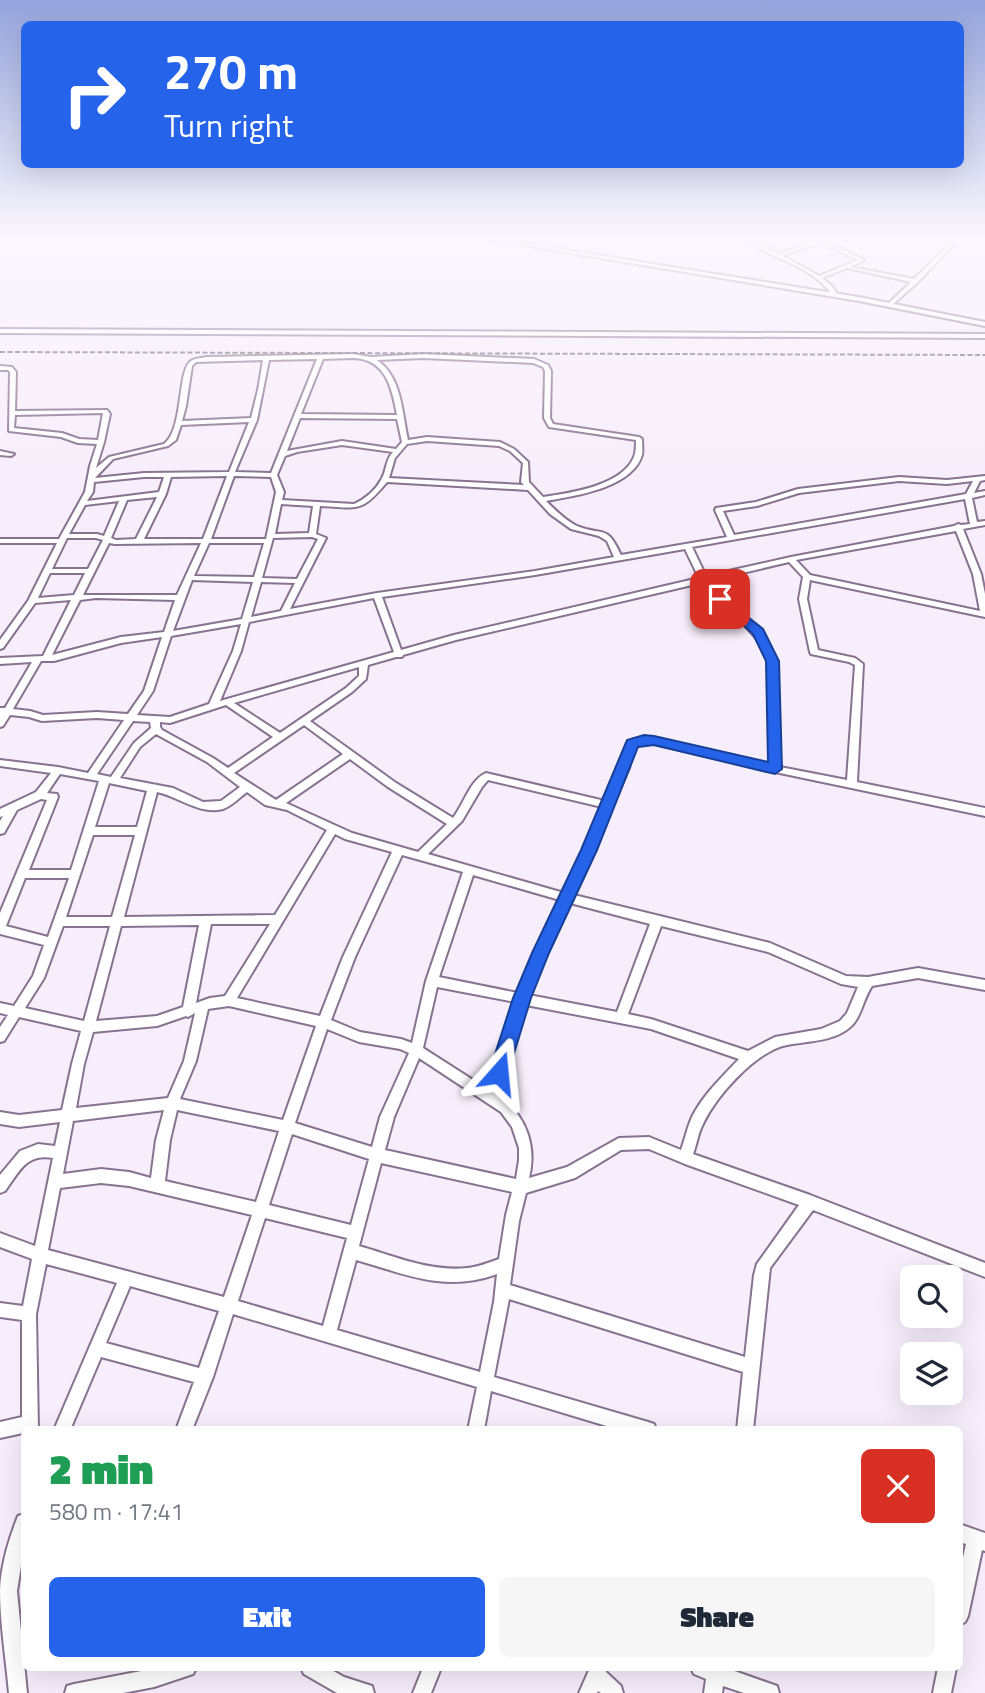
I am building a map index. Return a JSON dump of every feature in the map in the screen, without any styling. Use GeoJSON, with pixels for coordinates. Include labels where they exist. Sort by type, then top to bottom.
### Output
{"type":"FeatureCollection","features":[{"type":"Feature","properties":{"kind":"main road"},"geometry":{"type":"LineString","coordinates":[[942,337],[957,328],[945,318]]}},
{"type":"Feature","properties":{"kind":"main road"},"geometry":{"type":"LineString","coordinates":[[956,318],[985,322]]}},
{"type":"Feature","properties":{"kind":"main road"},"geometry":{"type":"LineString","coordinates":[[962,318],[985,322]]}},
{"type":"Feature","properties":{"kind":"main road"},"geometry":{"type":"LineString","coordinates":[[0,331],[985,336]]}},
{"type":"Feature","properties":{"kind":"main road"},"geometry":{"type":"LineString","coordinates":[[904,336],[985,342]]}},
{"type":"Feature","properties":{"kind":"street"},"geometry":{"type":"LineString","coordinates":[[92,477],[111,458],[170,443],[174,438],[183,406],[191,363],[207,359],[370,359],[423,356],[534,360],[546,366],[548,371],[547,418],[551,426],[561,430],[623,434],[639,439],[641,443],[634,467],[626,475],[587,491],[543,499]]}},
{"type":"Feature","properties":{"kind":"street"},"geometry":{"type":"LineString","coordinates":[[91,776],[148,691],[180,598],[206,541],[231,474],[251,434],[262,391],[266,358]]}},
{"type":"Feature","properties":{"kind":"street"},"geometry":{"type":"LineString","coordinates":[[213,706],[237,651],[269,538],[280,492],[274,475],[321,358]]}},
{"type":"Feature","properties":{"kind":"street"},"geometry":{"type":"LineString","coordinates":[[370,359],[387,377],[393,388],[401,407],[405,442]]}},
{"type":"Feature","properties":{"kind":"street"},"geometry":{"type":"LineString","coordinates":[[0,368],[13,369],[11,430]]}},
{"type":"Feature","properties":{"kind":"street"},"geometry":{"type":"LineString","coordinates":[[0,646],[32,601],[85,503],[107,414],[105,411],[13,413]]}},
{"type":"Feature","properties":{"kind":"street"},"geometry":{"type":"LineString","coordinates":[[298,416],[400,416]]}},
{"type":"Feature","properties":{"kind":"street"},"geometry":{"type":"LineString","coordinates":[[177,423],[254,420]]}},
{"type":"Feature","properties":{"kind":"street"},"geometry":{"type":"LineString","coordinates":[[0,437],[11,430],[101,442]]}},
{"type":"Feature","properties":{"kind":"street"},"geometry":{"type":"LineString","coordinates":[[278,502],[345,507],[362,503],[385,480],[392,457],[405,442],[427,439],[500,444],[512,450],[526,463],[525,482],[553,512],[574,527],[602,534],[610,540],[618,558]]}},
{"type":"Feature","properties":{"kind":"street"},"geometry":{"type":"LineString","coordinates":[[282,455],[342,443],[398,451]]}},
{"type":"Feature","properties":{"kind":"street"},"geometry":{"type":"LineString","coordinates":[[0,453],[11,454]]}},
{"type":"Feature","properties":{"kind":"street"},"geometry":{"type":"LineString","coordinates":[[139,541],[162,494],[167,475]]}},
{"type":"Feature","properties":{"kind":"street"},"geometry":{"type":"LineString","coordinates":[[92,477],[274,475]]}},
{"type":"Feature","properties":{"kind":"street"},"geometry":{"type":"LineString","coordinates":[[974,524],[968,498],[982,478]]}},
{"type":"Feature","properties":{"kind":"street"},"geometry":{"type":"LineString","coordinates":[[731,537],[718,512],[757,504],[798,491],[891,480],[947,482],[982,478]]}},
{"type":"Feature","properties":{"kind":"street"},"geometry":{"type":"LineString","coordinates":[[385,480],[531,488]]}},
{"type":"Feature","properties":{"kind":"street"},"geometry":{"type":"LineString","coordinates":[[0,661],[42,658],[121,640],[167,635],[377,595],[482,581],[985,493]]}},
{"type":"Feature","properties":{"kind":"street"},"geometry":{"type":"LineString","coordinates":[[85,503],[162,494]]}},
{"type":"Feature","properties":{"kind":"street"},"geometry":{"type":"LineString","coordinates":[[0,724],[4,711],[42,658],[91,571],[124,498]]}},
{"type":"Feature","properties":{"kind":"street"},"geometry":{"type":"LineString","coordinates":[[312,535],[317,505]]}},
{"type":"Feature","properties":{"kind":"street"},"geometry":{"type":"LineString","coordinates":[[0,1037],[38,978],[109,780],[156,725],[213,706],[454,638],[791,559],[985,523]]}},
{"type":"Feature","properties":{"kind":"street"},"geometry":{"type":"LineString","coordinates":[[791,559],[807,577],[985,615],[977,573],[958,526]]}},
{"type":"Feature","properties":{"kind":"street"},"geometry":{"type":"LineString","coordinates":[[0,541],[206,541],[312,535],[320,537],[321,542],[284,614]]}},
{"type":"Feature","properties":{"kind":"street"},"geometry":{"type":"LineString","coordinates":[[687,546],[698,581],[758,632],[773,661],[775,769]]}},
{"type":"Feature","properties":{"kind":"street"},"geometry":{"type":"LineString","coordinates":[[47,571],[91,571]]}},
{"type":"Feature","properties":{"kind":"street"},"geometry":{"type":"LineString","coordinates":[[807,577],[803,599],[814,652],[859,664],[852,785]]}},
{"type":"Feature","properties":{"kind":"street"},"geometry":{"type":"LineString","coordinates":[[189,578],[300,581]]}},
{"type":"Feature","properties":{"kind":"street"},"geometry":{"type":"LineString","coordinates":[[377,595],[399,655]]}},
{"type":"Feature","properties":{"kind":"street"},"geometry":{"type":"LineString","coordinates":[[32,601],[76,598],[180,598]]}},
{"type":"Feature","properties":{"kind":"street"},"geometry":{"type":"LineString","coordinates":[[0,631],[11,632]]}},
{"type":"Feature","properties":{"kind":"street"},"geometry":{"type":"LineString","coordinates":[[228,773],[359,682],[363,677],[364,665]]}},
{"type":"Feature","properties":{"kind":"street"},"geometry":{"type":"LineString","coordinates":[[227,702],[278,736]]}},
{"type":"Feature","properties":{"kind":"street"},"geometry":{"type":"LineString","coordinates":[[4,711],[42,718],[97,715],[130,717],[156,725],[247,787],[277,804],[349,835],[567,898],[770,948],[845,981],[868,982],[918,973],[985,985]]}},
{"type":"Feature","properties":{"kind":"street"},"geometry":{"type":"LineString","coordinates":[[303,720],[454,823]]}},
{"type":"Feature","properties":{"kind":"street"},"geometry":{"type":"LineString","coordinates":[[491,1098],[522,998],[624,768],[629,748],[644,740],[985,812]]}},
{"type":"Feature","properties":{"kind":"street"},"geometry":{"type":"LineString","coordinates":[[277,804],[350,754]]}},
{"type":"Feature","properties":{"kind":"street"},"geometry":{"type":"LineString","coordinates":[[0,763],[58,770],[153,788],[185,796],[202,807],[212,807],[232,800],[247,787]]}},
{"type":"Feature","properties":{"kind":"street"},"geometry":{"type":"LineString","coordinates":[[0,813],[40,795],[58,770]]}},
{"type":"Feature","properties":{"kind":"street"},"geometry":{"type":"LineString","coordinates":[[421,855],[454,823],[466,808],[481,779],[486,776],[608,805]]}},
{"type":"Feature","properties":{"kind":"street"},"geometry":{"type":"LineString","coordinates":[[29,1426],[29,1314],[54,1182],[89,1027],[153,788]]}},
{"type":"Feature","properties":{"kind":"street"},"geometry":{"type":"LineString","coordinates":[[40,795],[53,797],[0,928],[50,942]]}},
{"type":"Feature","properties":{"kind":"street"},"geometry":{"type":"LineString","coordinates":[[0,830],[13,807]]}},
{"type":"Feature","properties":{"kind":"street"},"geometry":{"type":"LineString","coordinates":[[229,1001],[333,828]]}},
{"type":"Feature","properties":{"kind":"street"},"geometry":{"type":"LineString","coordinates":[[90,831],[142,831]]}},
{"type":"Feature","properties":{"kind":"street"},"geometry":{"type":"LineString","coordinates":[[186,1426],[230,1306],[323,1022],[364,922],[399,849]]}},
{"type":"Feature","properties":{"kind":"street"},"geometry":{"type":"LineString","coordinates":[[328,1336],[387,1118],[416,1050],[432,981],[469,870]]}},
{"type":"Feature","properties":{"kind":"street"},"geometry":{"type":"LineString","coordinates":[[22,874],[75,874]]}},
{"type":"Feature","properties":{"kind":"street"},"geometry":{"type":"LineString","coordinates":[[58,922],[278,919]]}},
{"type":"Feature","properties":{"kind":"street"},"geometry":{"type":"LineString","coordinates":[[188,1012],[206,920]]}},
{"type":"Feature","properties":{"kind":"street"},"geometry":{"type":"LineString","coordinates":[[621,1018],[657,921]]}},
{"type":"Feature","properties":{"kind":"street"},"geometry":{"type":"LineString","coordinates":[[432,981],[651,1024],[749,1057]]}},
{"type":"Feature","properties":{"kind":"street"},"geometry":{"type":"LineString","coordinates":[[685,1158],[696,1123],[724,1083],[749,1057],[779,1041],[816,1035],[846,1024],[854,1012],[859,993],[868,982]]}},
{"type":"Feature","properties":{"kind":"street"},"geometry":{"type":"LineString","coordinates":[[0,1008],[89,1027],[157,1021],[203,1006],[229,1001],[323,1022],[359,1037],[401,1044],[416,1050],[506,1108],[517,1120],[528,1163],[514,1214],[477,1426]]}},
{"type":"Feature","properties":{"kind":"street"},"geometry":{"type":"LineString","coordinates":[[158,1186],[163,1140],[172,1103],[191,1061],[203,1006]]}},
{"type":"Feature","properties":{"kind":"street"},"geometry":{"type":"LineString","coordinates":[[0,1118],[19,1121],[67,1117],[172,1103],[288,1127],[376,1155],[522,1187],[570,1173],[619,1144],[649,1143],[985,1269]]}},
{"type":"Feature","properties":{"kind":"street"},"geometry":{"type":"LineString","coordinates":[[0,1186],[32,1150],[43,1148],[60,1153]]}},
{"type":"Feature","properties":{"kind":"street"},"geometry":{"type":"LineString","coordinates":[[54,1182],[101,1176],[158,1186],[356,1233]]}},
{"type":"Feature","properties":{"kind":"street"},"geometry":{"type":"LineString","coordinates":[[745,1426],[764,1264],[810,1202]]}},
{"type":"Feature","properties":{"kind":"street"},"geometry":{"type":"LineString","coordinates":[[0,1240],[40,1255],[230,1306],[634,1426]]}},
{"type":"Feature","properties":{"kind":"street"},"geometry":{"type":"LineString","coordinates":[[351,1251],[455,1276],[505,1264]]}},
{"type":"Feature","properties":{"kind":"street"},"geometry":{"type":"LineString","coordinates":[[64,1426],[126,1278]]}},
{"type":"Feature","properties":{"kind":"street"},"geometry":{"type":"LineString","coordinates":[[502,1290],[752,1367]]}},
{"type":"Feature","properties":{"kind":"street"},"geometry":{"type":"LineString","coordinates":[[0,1310],[29,1314]]}},
{"type":"Feature","properties":{"kind":"street"},"geometry":{"type":"LineString","coordinates":[[97,1348],[205,1377]]}},
{"type":"Feature","properties":{"kind":"street"},"geometry":{"type":"LineString","coordinates":[[0,1430],[21,1428]]}},
{"type":"Feature","properties":{"kind":"street"},"geometry":{"type":"LineString","coordinates":[[18,1693],[8,1591],[21,1531]]}},
{"type":"Feature","properties":{"kind":"street"},"geometry":{"type":"LineString","coordinates":[[963,1534],[981,1540],[963,1602]]}},
{"type":"Feature","properties":{"kind":"street"},"geometry":{"type":"LineString","coordinates":[[74,1693],[148,1686],[180,1671]]}},
{"type":"Feature","properties":{"kind":"street"},"geometry":{"type":"LineString","coordinates":[[315,1671],[340,1685],[365,1693]]}},
{"type":"Feature","properties":{"kind":"street"},"geometry":{"type":"LineString","coordinates":[[422,1693],[431,1671]]}},
{"type":"Feature","properties":{"kind":"street"},"geometry":{"type":"LineString","coordinates":[[588,1693],[597,1671]]}},
{"type":"Feature","properties":{"kind":"street"},"geometry":{"type":"LineString","coordinates":[[597,1671],[614,1693]]}},
{"type":"Feature","properties":{"kind":"street"},"geometry":{"type":"LineString","coordinates":[[711,1671],[713,1693]]}},
{"type":"Feature","properties":{"kind":"street"},"geometry":{"type":"LineString","coordinates":[[714,1671],[770,1693]]}},
{"type":"Feature","properties":{"kind":"street"},"geometry":{"type":"LineString","coordinates":[[942,1693],[946,1671]]}},
{"type":"Feature","properties":{"kind":"railway"},"geometry":{"type":"LineString","coordinates":[[0,352],[985,355]]}},
{"type":"Feature","properties":{"kind":"route"},"geometry":{"type":"LineString","coordinates":[[499,1073],[522,998],[589,850],[632,743],[654,741],[775,769],[773,661],[758,632],[720,599]]}}]}
